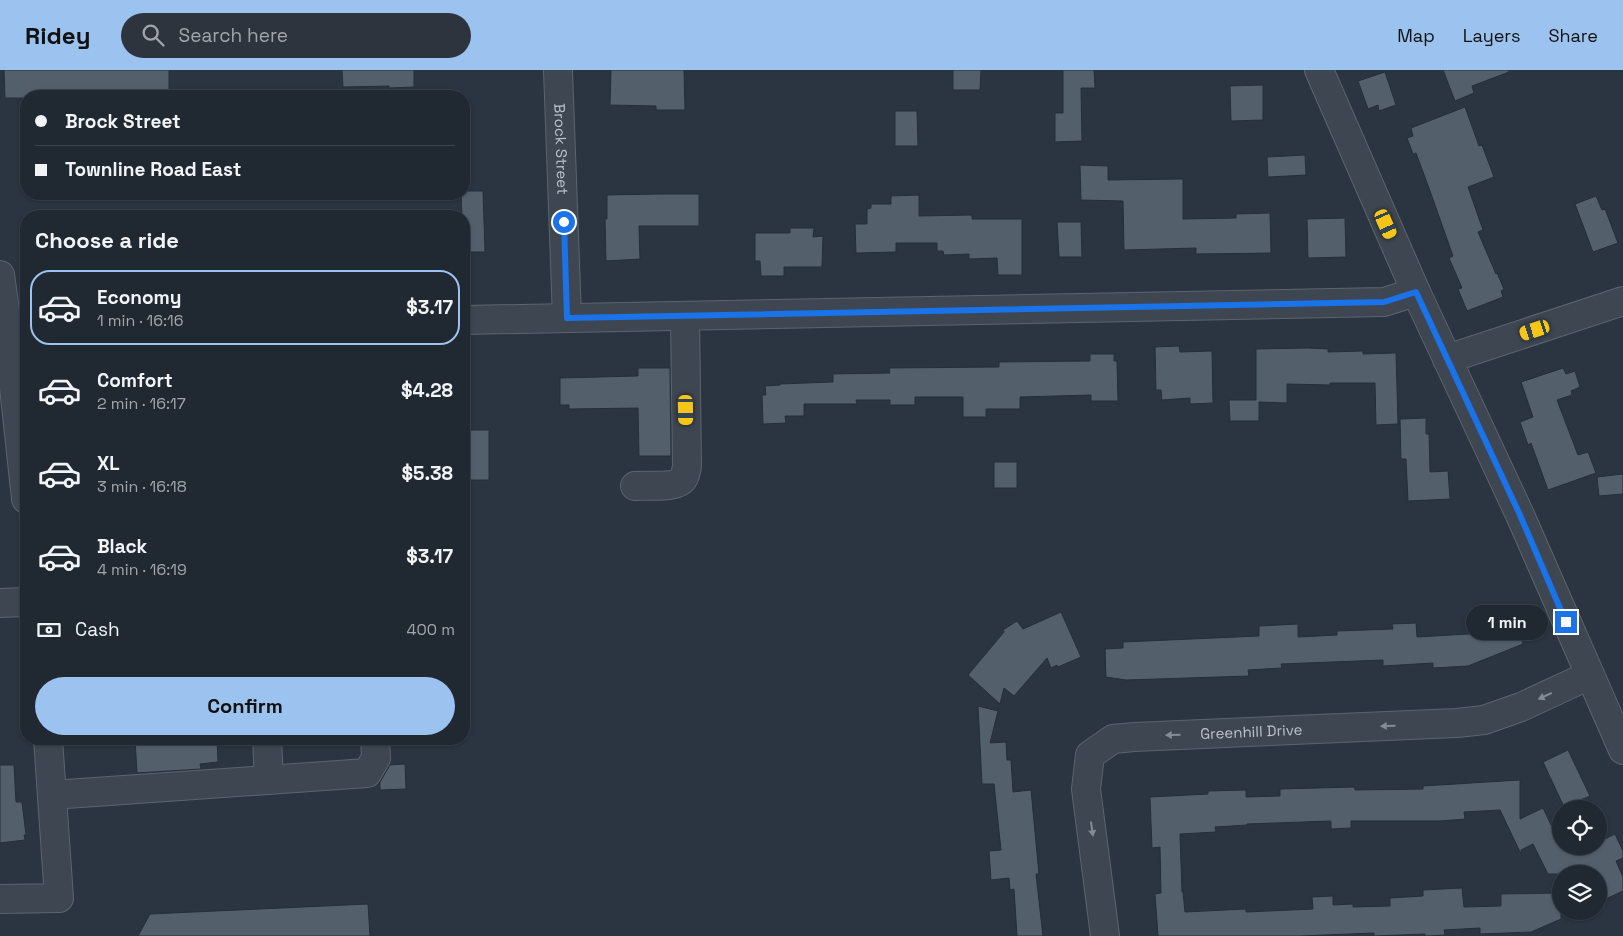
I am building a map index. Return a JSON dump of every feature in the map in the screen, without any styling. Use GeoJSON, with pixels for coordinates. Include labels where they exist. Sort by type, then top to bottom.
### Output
{"type":"FeatureCollection","features":[{"type":"Feature","properties":{"kind":"street","name":"Brock Street"},"geometry":{"type":"LineString","coordinates":[[558,70],[567,318]]}},
{"type":"Feature","properties":{"kind":"street"},"geometry":{"type":"LineString","coordinates":[[1319,70],[1416,292],[1520,515],[1623,750]]}},
{"type":"Feature","properties":{"kind":"street"},"geometry":{"type":"LineString","coordinates":[[0,275],[17,331],[20,387]]}},
{"type":"Feature","properties":{"kind":"street"},"geometry":{"type":"LineString","coordinates":[[470,320],[1384,302],[1416,292]]}},
{"type":"Feature","properties":{"kind":"street"},"geometry":{"type":"LineString","coordinates":[[1447,360],[1623,302]]}},
{"type":"Feature","properties":{"kind":"street"},"geometry":{"type":"LineString","coordinates":[[635,486],[674,485],[682,480],[686,474],[688,466],[685,316]]}},
{"type":"Feature","properties":{"kind":"street"},"geometry":{"type":"LineString","coordinates":[[0,603],[20,602]]}},
{"type":"Feature","properties":{"kind":"street","name":"Greenhill Drive"},"geometry":{"type":"LineString","coordinates":[[1105,936],[1086,789],[1090,755],[1113,740],[1134,737],[1457,723],[1484,720],[1520,707],[1590,675]]}},
{"type":"Feature","properties":{"kind":"street"},"geometry":{"type":"LineString","coordinates":[[0,899],[59,898],[48,745]]}},
{"type":"Feature","properties":{"kind":"street"},"geometry":{"type":"LineString","coordinates":[[267,745],[269,780]]}},
{"type":"Feature","properties":{"kind":"street"},"geometry":{"type":"LineString","coordinates":[[52,795],[366,773],[376,758],[375,745]]}},
{"type":"Feature","properties":{"kind":"building"},"geometry":{"type":"Polygon","coordinates":[[[4,70],[169,70],[169,90],[20,90],[20,98],[5,98],[4,70]]]}},
{"type":"Feature","properties":{"kind":"building"},"geometry":{"type":"Polygon","coordinates":[[[342,70],[414,70],[414,87],[343,87],[342,70]]]}},
{"type":"Feature","properties":{"kind":"building"},"geometry":{"type":"Polygon","coordinates":[[[611,70],[684,70],[685,110],[656,110],[656,106],[610,105],[611,70]]]}},
{"type":"Feature","properties":{"kind":"building"},"geometry":{"type":"Polygon","coordinates":[[[953,70],[981,70],[980,90],[953,90],[953,70]]]}},
{"type":"Feature","properties":{"kind":"building"},"geometry":{"type":"Polygon","coordinates":[[[1063,70],[1094,70],[1095,88],[1081,88],[1082,141],[1055,142],[1055,113],[1063,113],[1063,70]]]}},
{"type":"Feature","properties":{"kind":"building"},"geometry":{"type":"Polygon","coordinates":[[[1443,70],[1508,70],[1509,72],[1472,86],[1474,93],[1455,101],[1443,70]]]}},
{"type":"Feature","properties":{"kind":"building"},"geometry":{"type":"Polygon","coordinates":[[[1385,72],[1396,105],[1379,111],[1378,105],[1368,109],[1358,81],[1385,72]]]}},
{"type":"Feature","properties":{"kind":"building"},"geometry":{"type":"Polygon","coordinates":[[[1263,85],[1263,120],[1231,121],[1230,86],[1263,85]]]}},
{"type":"Feature","properties":{"kind":"building"},"geometry":{"type":"Polygon","coordinates":[[[1465,107],[1479,146],[1482,145],[1494,177],[1468,187],[1483,230],[1478,232],[1504,289],[1501,291],[1503,297],[1467,311],[1458,289],[1462,288],[1449,258],[1453,256],[1416,153],[1413,154],[1407,138],[1413,136],[1411,128],[1465,107]]]}},
{"type":"Feature","properties":{"kind":"building"},"geometry":{"type":"Polygon","coordinates":[[[895,111],[917,111],[918,146],[895,146],[895,111]]]}},
{"type":"Feature","properties":{"kind":"building"},"geometry":{"type":"Polygon","coordinates":[[[1305,155],[1306,175],[1268,177],[1267,157],[1305,155]]]}},
{"type":"Feature","properties":{"kind":"building"},"geometry":{"type":"Polygon","coordinates":[[[1080,165],[1108,166],[1108,180],[1183,179],[1183,219],[1236,218],[1236,214],[1270,213],[1271,253],[1196,254],[1196,248],[1124,250],[1123,201],[1081,200],[1080,165]]]}},
{"type":"Feature","properties":{"kind":"building"},"geometry":{"type":"Polygon","coordinates":[[[470,191],[483,191],[485,252],[470,252],[470,210],[462,210],[461,200],[470,200],[470,191]]]}},
{"type":"Feature","properties":{"kind":"building"},"geometry":{"type":"Polygon","coordinates":[[[699,194],[699,226],[639,226],[640,259],[606,261],[605,219],[607,219],[607,195],[699,194]]]}},
{"type":"Feature","properties":{"kind":"building"},"geometry":{"type":"Polygon","coordinates":[[[919,195],[919,216],[972,215],[972,219],[1022,219],[1022,275],[998,275],[997,258],[969,259],[969,254],[944,255],[943,251],[937,251],[937,243],[896,243],[896,252],[856,253],[855,224],[867,224],[867,209],[871,208],[871,204],[891,204],[891,196],[919,195]]]}},
{"type":"Feature","properties":{"kind":"building"},"geometry":{"type":"Polygon","coordinates":[[[1596,196],[1602,210],[1605,209],[1618,243],[1593,252],[1575,204],[1596,196]]]}},
{"type":"Feature","properties":{"kind":"building"},"geometry":{"type":"Polygon","coordinates":[[[1345,218],[1346,257],[1308,258],[1307,219],[1345,218]]]}},
{"type":"Feature","properties":{"kind":"building"},"geometry":{"type":"Polygon","coordinates":[[[1057,222],[1081,222],[1082,257],[1059,257],[1057,222]]]}},
{"type":"Feature","properties":{"kind":"building"},"geometry":{"type":"Polygon","coordinates":[[[790,228],[814,228],[813,237],[823,236],[822,267],[784,267],[784,276],[761,276],[760,261],[755,261],[755,233],[790,233],[790,228]]]}},
{"type":"Feature","properties":{"kind":"building"},"geometry":{"type":"Polygon","coordinates":[[[1179,346],[1180,352],[1212,351],[1213,403],[1190,404],[1190,398],[1162,400],[1161,390],[1156,390],[1155,347],[1179,346]]]}},
{"type":"Feature","properties":{"kind":"building"},"geometry":{"type":"Polygon","coordinates":[[[1256,349],[1328,349],[1328,352],[1363,351],[1363,354],[1396,353],[1398,424],[1376,425],[1375,383],[1287,384],[1287,403],[1259,402],[1259,421],[1230,421],[1229,400],[1256,400],[1256,349]]]}},
{"type":"Feature","properties":{"kind":"building"},"geometry":{"type":"Polygon","coordinates":[[[1090,354],[1114,354],[1114,361],[1117,361],[1118,401],[1091,401],[1091,395],[1020,397],[1020,409],[986,409],[986,417],[963,417],[963,397],[915,397],[915,405],[890,405],[890,400],[856,400],[857,404],[804,404],[804,416],[785,416],[786,423],[763,424],[762,395],[766,395],[765,386],[833,382],[833,374],[890,373],[889,368],[999,367],[999,362],[1090,361],[1090,354]]]}},
{"type":"Feature","properties":{"kind":"building"},"geometry":{"type":"Polygon","coordinates":[[[638,368],[670,368],[671,456],[639,456],[638,408],[569,409],[569,405],[560,405],[560,378],[638,376],[638,368]]]}},
{"type":"Feature","properties":{"kind":"building"},"geometry":{"type":"Polygon","coordinates":[[[1563,368],[1566,374],[1575,371],[1580,387],[1571,391],[1572,395],[1557,400],[1578,455],[1588,452],[1596,473],[1548,490],[1531,443],[1528,445],[1520,422],[1533,417],[1521,382],[1563,368]]]}},
{"type":"Feature","properties":{"kind":"building"},"geometry":{"type":"Polygon","coordinates":[[[1426,418],[1426,434],[1429,434],[1430,472],[1448,471],[1450,499],[1408,501],[1406,459],[1401,459],[1400,419],[1426,418]]]}},
{"type":"Feature","properties":{"kind":"building"},"geometry":{"type":"Polygon","coordinates":[[[470,430],[489,430],[489,480],[470,480],[470,430]]]}},
{"type":"Feature","properties":{"kind":"building"},"geometry":{"type":"Polygon","coordinates":[[[994,462],[1017,462],[1017,488],[994,488],[994,462]]]}},
{"type":"Feature","properties":{"kind":"building"},"geometry":{"type":"Polygon","coordinates":[[[1623,474],[1623,494],[1599,496],[1597,477],[1623,474]]]}},
{"type":"Feature","properties":{"kind":"building"},"geometry":{"type":"Polygon","coordinates":[[[1508,606],[1523,644],[1468,666],[1433,668],[1433,663],[1383,666],[1383,660],[1281,664],[1282,668],[1248,670],[1249,676],[1126,680],[1106,677],[1105,649],[1123,648],[1123,642],[1259,636],[1259,626],[1298,624],[1298,637],[1337,635],[1337,631],[1393,629],[1392,624],[1416,623],[1417,637],[1485,633],[1479,617],[1508,606]]]}},
{"type":"Feature","properties":{"kind":"building"},"geometry":{"type":"Polygon","coordinates":[[[1061,612],[1081,657],[1051,668],[1047,658],[1014,696],[1004,688],[1000,704],[968,675],[1004,632],[1003,630],[1017,621],[1023,629],[1061,612]]]}},
{"type":"Feature","properties":{"kind":"building"},"geometry":{"type":"Polygon","coordinates":[[[978,706],[998,711],[990,743],[1006,742],[1007,760],[1011,760],[1013,792],[1031,790],[1039,874],[1036,874],[1043,936],[1017,936],[1014,889],[1010,890],[1009,878],[991,880],[989,851],[1001,850],[994,784],[982,784],[978,706]]]}},
{"type":"Feature","properties":{"kind":"building"},"geometry":{"type":"Polygon","coordinates":[[[135,745],[217,745],[218,762],[200,764],[201,769],[137,773],[135,745]]]}},
{"type":"Feature","properties":{"kind":"building"},"geometry":{"type":"Polygon","coordinates":[[[1568,750],[1590,796],[1581,800],[1561,800],[1543,762],[1568,750]]]}},
{"type":"Feature","properties":{"kind":"building"},"geometry":{"type":"Polygon","coordinates":[[[405,764],[406,789],[380,790],[380,782],[390,765],[405,764]]]}},
{"type":"Feature","properties":{"kind":"building"},"geometry":{"type":"Polygon","coordinates":[[[0,765],[14,765],[16,802],[22,802],[25,840],[0,843],[0,765]]]}},
{"type":"Feature","properties":{"kind":"building"},"geometry":{"type":"Polygon","coordinates":[[[1520,780],[1520,819],[1543,808],[1552,827],[1552,855],[1607,855],[1607,838],[1615,834],[1623,851],[1623,858],[1616,861],[1623,877],[1623,891],[1607,898],[1607,865],[1552,865],[1552,874],[1548,874],[1533,844],[1521,850],[1521,854],[1500,810],[1464,812],[1465,819],[1440,821],[1351,821],[1351,828],[1331,829],[1331,821],[1215,827],[1216,832],[1180,834],[1182,892],[1185,912],[1246,909],[1246,912],[1313,909],[1312,897],[1333,896],[1333,905],[1353,904],[1353,907],[1390,906],[1390,898],[1423,896],[1423,890],[1462,888],[1464,907],[1501,906],[1501,894],[1552,893],[1552,920],[1559,920],[1531,932],[1480,934],[1480,928],[1444,930],[1445,935],[1427,936],[1425,934],[1374,936],[1374,933],[1300,936],[1158,936],[1155,894],[1161,893],[1160,847],[1152,848],[1150,797],[1208,794],[1208,791],[1246,790],[1246,797],[1280,796],[1280,789],[1354,787],[1355,790],[1423,789],[1423,786],[1520,780]]]}},
{"type":"Feature","properties":{"kind":"building"},"geometry":{"type":"Polygon","coordinates":[[[368,904],[370,936],[138,936],[150,914],[368,904]]]}},
{"type":"Feature","properties":{"kind":"route"},"geometry":{"type":"LineString","coordinates":[[564,222],[567,318],[1384,302],[1416,292],[1520,515],[1566,622]]}}]}
